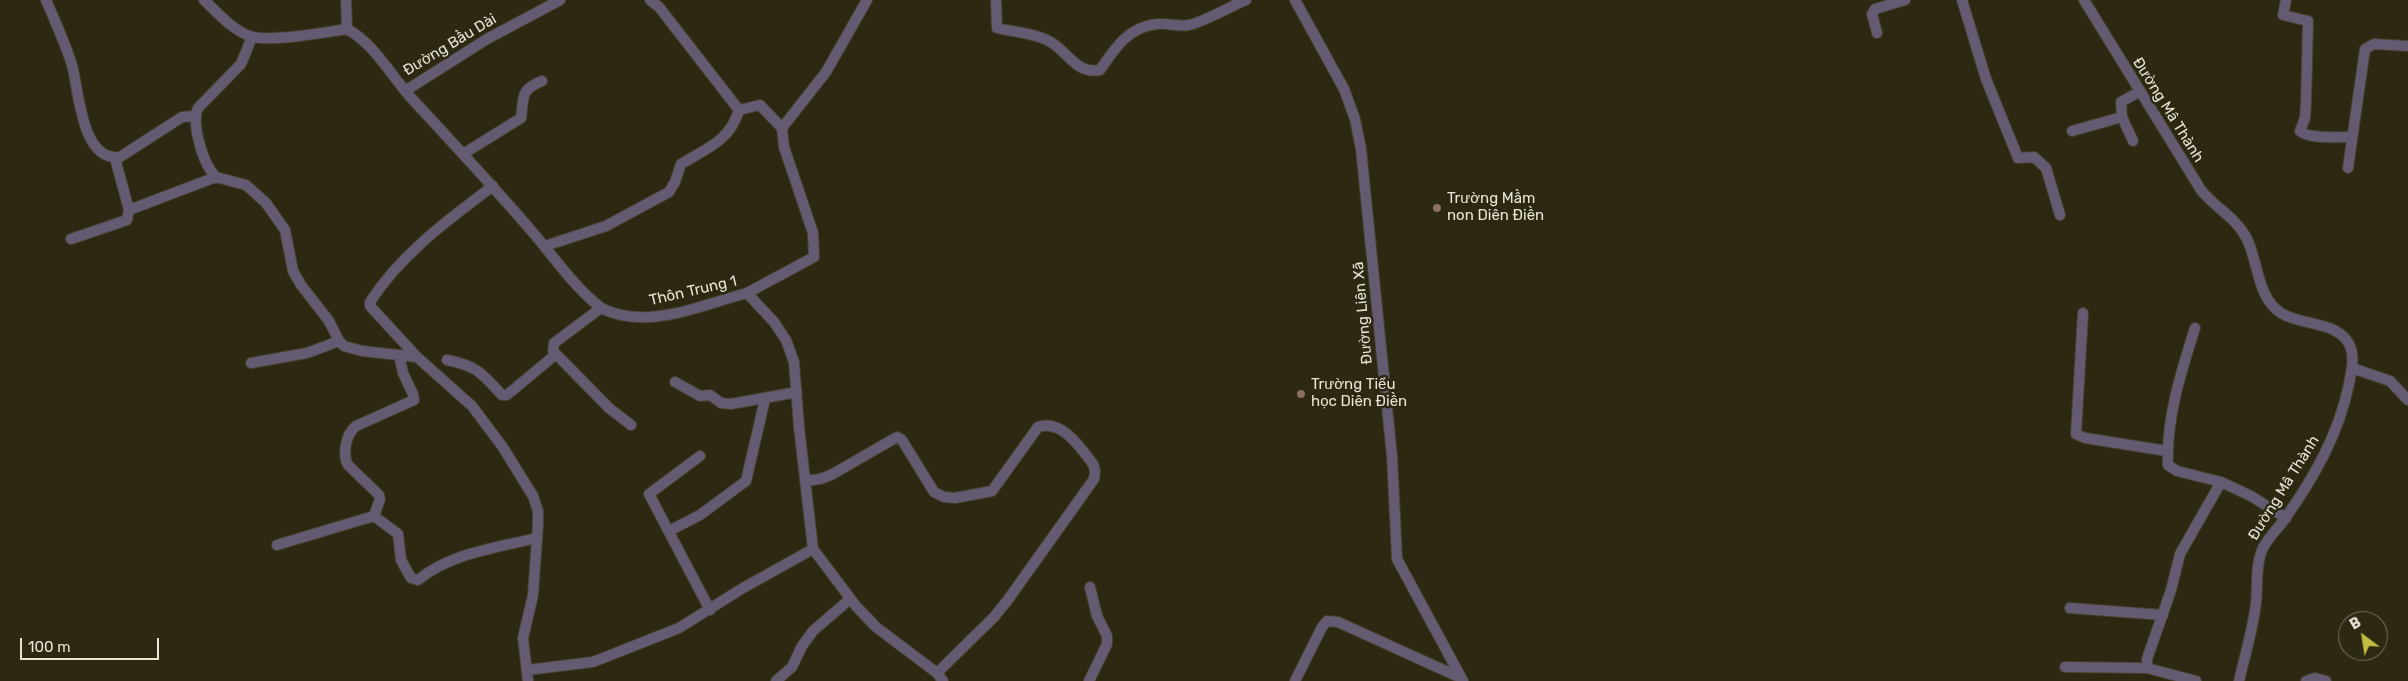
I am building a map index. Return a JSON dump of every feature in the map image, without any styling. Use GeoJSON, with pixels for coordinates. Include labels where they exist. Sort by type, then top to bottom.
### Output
{"type":"FeatureCollection","features":[{"type":"Feature","properties":{"kind":"street"},"geometry":{"type":"LineString","coordinates":[[46,0],[71,64],[87,134],[103,152],[115,158],[128,154],[182,117],[194,116]]}},
{"type":"Feature","properties":{"kind":"street"},"geometry":{"type":"LineString","coordinates":[[204,0],[240,31],[252,37],[266,38],[347,29],[346,0]]}},
{"type":"Feature","properties":{"kind":"street","name":"Đường Bầu Dài"},"geometry":{"type":"LineString","coordinates":[[347,29],[356,34],[370,48],[404,91],[487,39],[560,0]]}},
{"type":"Feature","properties":{"kind":"street"},"geometry":{"type":"LineString","coordinates":[[650,0],[659,7],[739,110]]}},
{"type":"Feature","properties":{"kind":"street"},"geometry":{"type":"LineString","coordinates":[[782,128],[826,72],[867,0]]}},
{"type":"Feature","properties":{"kind":"street"},"geometry":{"type":"LineString","coordinates":[[996,0],[997,28],[1048,40],[1080,68],[1091,72],[1100,70],[1125,36],[1142,27],[1158,24],[1188,25],[1246,0]]}},
{"type":"Feature","properties":{"kind":"street","name":"Đường Liên Xã"},"geometry":{"type":"LineString","coordinates":[[1295,0],[1344,89],[1355,119],[1361,149],[1392,456],[1397,559],[1462,679]]}},
{"type":"Feature","properties":{"kind":"street"},"geometry":{"type":"LineString","coordinates":[[1877,34],[1872,14],[1875,9],[1905,0]]}},
{"type":"Feature","properties":{"kind":"street"},"geometry":{"type":"LineString","coordinates":[[1962,0],[1986,79],[2018,158],[2034,157],[2046,168],[2060,215]]}},
{"type":"Feature","properties":{"kind":"street","name":"Đường Mâ Thành"},"geometry":{"type":"LineString","coordinates":[[2084,0],[2201,190],[2210,202],[2239,224],[2248,241],[2253,261],[2270,303],[2281,314],[2319,325],[2344,336],[2350,346],[2352,368],[2344,405],[2327,450],[2286,518],[2262,550],[2258,568],[2256,602],[2239,681]]}},
{"type":"Feature","properties":{"kind":"street"},"geometry":{"type":"LineString","coordinates":[[2286,0],[2284,15],[2308,21],[2305,118],[2300,131],[2303,134],[2316,136],[2351,137]]}},
{"type":"Feature","properties":{"kind":"street"},"geometry":{"type":"LineString","coordinates":[[216,177],[208,166],[197,134],[194,116],[198,108],[241,64],[252,37]]}},
{"type":"Feature","properties":{"kind":"street"},"geometry":{"type":"LineString","coordinates":[[2348,168],[2365,49],[2374,44],[2408,46]]}},
{"type":"Feature","properties":{"kind":"street"},"geometry":{"type":"LineString","coordinates":[[463,154],[521,118],[523,95],[530,86],[542,81]]}},
{"type":"Feature","properties":{"kind":"street","name":"Thôn Trung 1"},"geometry":{"type":"LineString","coordinates":[[404,91],[493,186],[570,277],[601,308],[623,315],[645,317],[696,308],[748,293],[774,322],[786,340],[794,362],[813,549]]}},
{"type":"Feature","properties":{"kind":"street"},"geometry":{"type":"LineString","coordinates":[[2133,141],[2122,117],[2121,102],[2139,92]]}},
{"type":"Feature","properties":{"kind":"street"},"geometry":{"type":"LineString","coordinates":[[739,110],[760,105],[782,128],[784,147],[814,232],[814,257],[748,293]]}},
{"type":"Feature","properties":{"kind":"street"},"geometry":{"type":"LineString","coordinates":[[544,246],[606,226],[669,192],[676,182],[681,164],[712,147],[726,135],[735,124],[739,110]]}},
{"type":"Feature","properties":{"kind":"street"},"geometry":{"type":"LineString","coordinates":[[2072,131],[2122,117]]}},
{"type":"Feature","properties":{"kind":"street"},"geometry":{"type":"LineString","coordinates":[[71,238],[127,220],[128,210],[115,158]]}},
{"type":"Feature","properties":{"kind":"street"},"geometry":{"type":"LineString","coordinates":[[128,210],[216,177],[246,185],[254,191],[285,230],[293,271],[301,285],[329,321],[339,341],[344,346],[357,350],[417,357]]}},
{"type":"Feature","properties":{"kind":"street"},"geometry":{"type":"LineString","coordinates":[[493,186],[410,253],[392,271],[370,302],[371,309],[417,357],[472,406],[502,446],[533,496],[538,511],[533,595],[523,630],[528,681]]}},
{"type":"Feature","properties":{"kind":"street"},"geometry":{"type":"LineString","coordinates":[[601,308],[554,343],[555,355],[610,408],[631,425]]}},
{"type":"Feature","properties":{"kind":"street"},"geometry":{"type":"LineString","coordinates":[[2083,313],[2076,434],[2085,438],[2167,450]]}},
{"type":"Feature","properties":{"kind":"street"},"geometry":{"type":"LineString","coordinates":[[2195,328],[2182,371],[2167,450],[2168,465],[2177,471],[2221,482],[2251,496],[2286,518]]}},
{"type":"Feature","properties":{"kind":"street"},"geometry":{"type":"LineString","coordinates":[[251,363],[307,353],[339,341]]}},
{"type":"Feature","properties":{"kind":"street"},"geometry":{"type":"LineString","coordinates":[[374,516],[380,499],[379,495],[348,465],[345,458],[347,442],[352,429],[360,423],[395,410],[414,400],[403,372],[399,355]]}},
{"type":"Feature","properties":{"kind":"street"},"geometry":{"type":"LineString","coordinates":[[447,360],[477,370],[485,375],[502,395],[507,395],[555,355]]}},
{"type":"Feature","properties":{"kind":"street"},"geometry":{"type":"LineString","coordinates":[[2352,368],[2390,381],[2408,400]]}},
{"type":"Feature","properties":{"kind":"street"},"geometry":{"type":"LineString","coordinates":[[675,382],[700,396],[710,395],[721,403],[730,404],[765,400],[797,392]]}},
{"type":"Feature","properties":{"kind":"street"},"geometry":{"type":"LineString","coordinates":[[669,531],[700,515],[746,481],[765,400]]}},
{"type":"Feature","properties":{"kind":"street"},"geometry":{"type":"LineString","coordinates":[[527,670],[593,662],[679,628],[813,549],[850,598],[876,627],[940,677],[1007,601],[1094,479],[1095,471],[1093,464],[1060,428],[1046,424],[1038,427],[997,486],[986,493],[955,498],[944,497],[934,492],[902,440],[897,437],[831,475],[805,481]]}},
{"type":"Feature","properties":{"kind":"street"},"geometry":{"type":"LineString","coordinates":[[700,456],[649,494],[710,610]]}},
{"type":"Feature","properties":{"kind":"street"},"geometry":{"type":"LineString","coordinates":[[2147,668],[2147,658],[2163,615],[2180,554],[2221,482]]}},
{"type":"Feature","properties":{"kind":"street"},"geometry":{"type":"LineString","coordinates":[[374,516],[398,534],[403,564],[411,578],[415,580],[452,559],[537,538]]}},
{"type":"Feature","properties":{"kind":"street"},"geometry":{"type":"LineString","coordinates":[[277,545],[374,516]]}},
{"type":"Feature","properties":{"kind":"street"},"geometry":{"type":"LineString","coordinates":[[1089,681],[1106,644],[1107,636],[1097,616],[1090,587]]}},
{"type":"Feature","properties":{"kind":"street"},"geometry":{"type":"LineString","coordinates":[[776,681],[792,667],[802,646],[813,632],[850,598]]}},
{"type":"Feature","properties":{"kind":"street"},"geometry":{"type":"LineString","coordinates":[[2070,608],[2163,615]]}},
{"type":"Feature","properties":{"kind":"street"},"geometry":{"type":"LineString","coordinates":[[1295,681],[1322,627],[1327,621],[1338,622],[1462,679]]}},
{"type":"Feature","properties":{"kind":"street"},"geometry":{"type":"LineString","coordinates":[[2066,667],[2147,668],[2157,676],[2196,681]]}},
{"type":"Feature","properties":{"kind":"street"},"geometry":{"type":"LineString","coordinates":[[2306,681],[2315,678],[2326,681]]}},
{"type":"Feature","properties":{"kind":"place","name":"Trường Mầm non Diên Điền"},"geometry":{"type":"Point","coordinates":[1437,208]}},
{"type":"Feature","properties":{"kind":"place","name":"Trường Tiểu học Diên Điền"},"geometry":{"type":"Point","coordinates":[1301,394]}}]}
